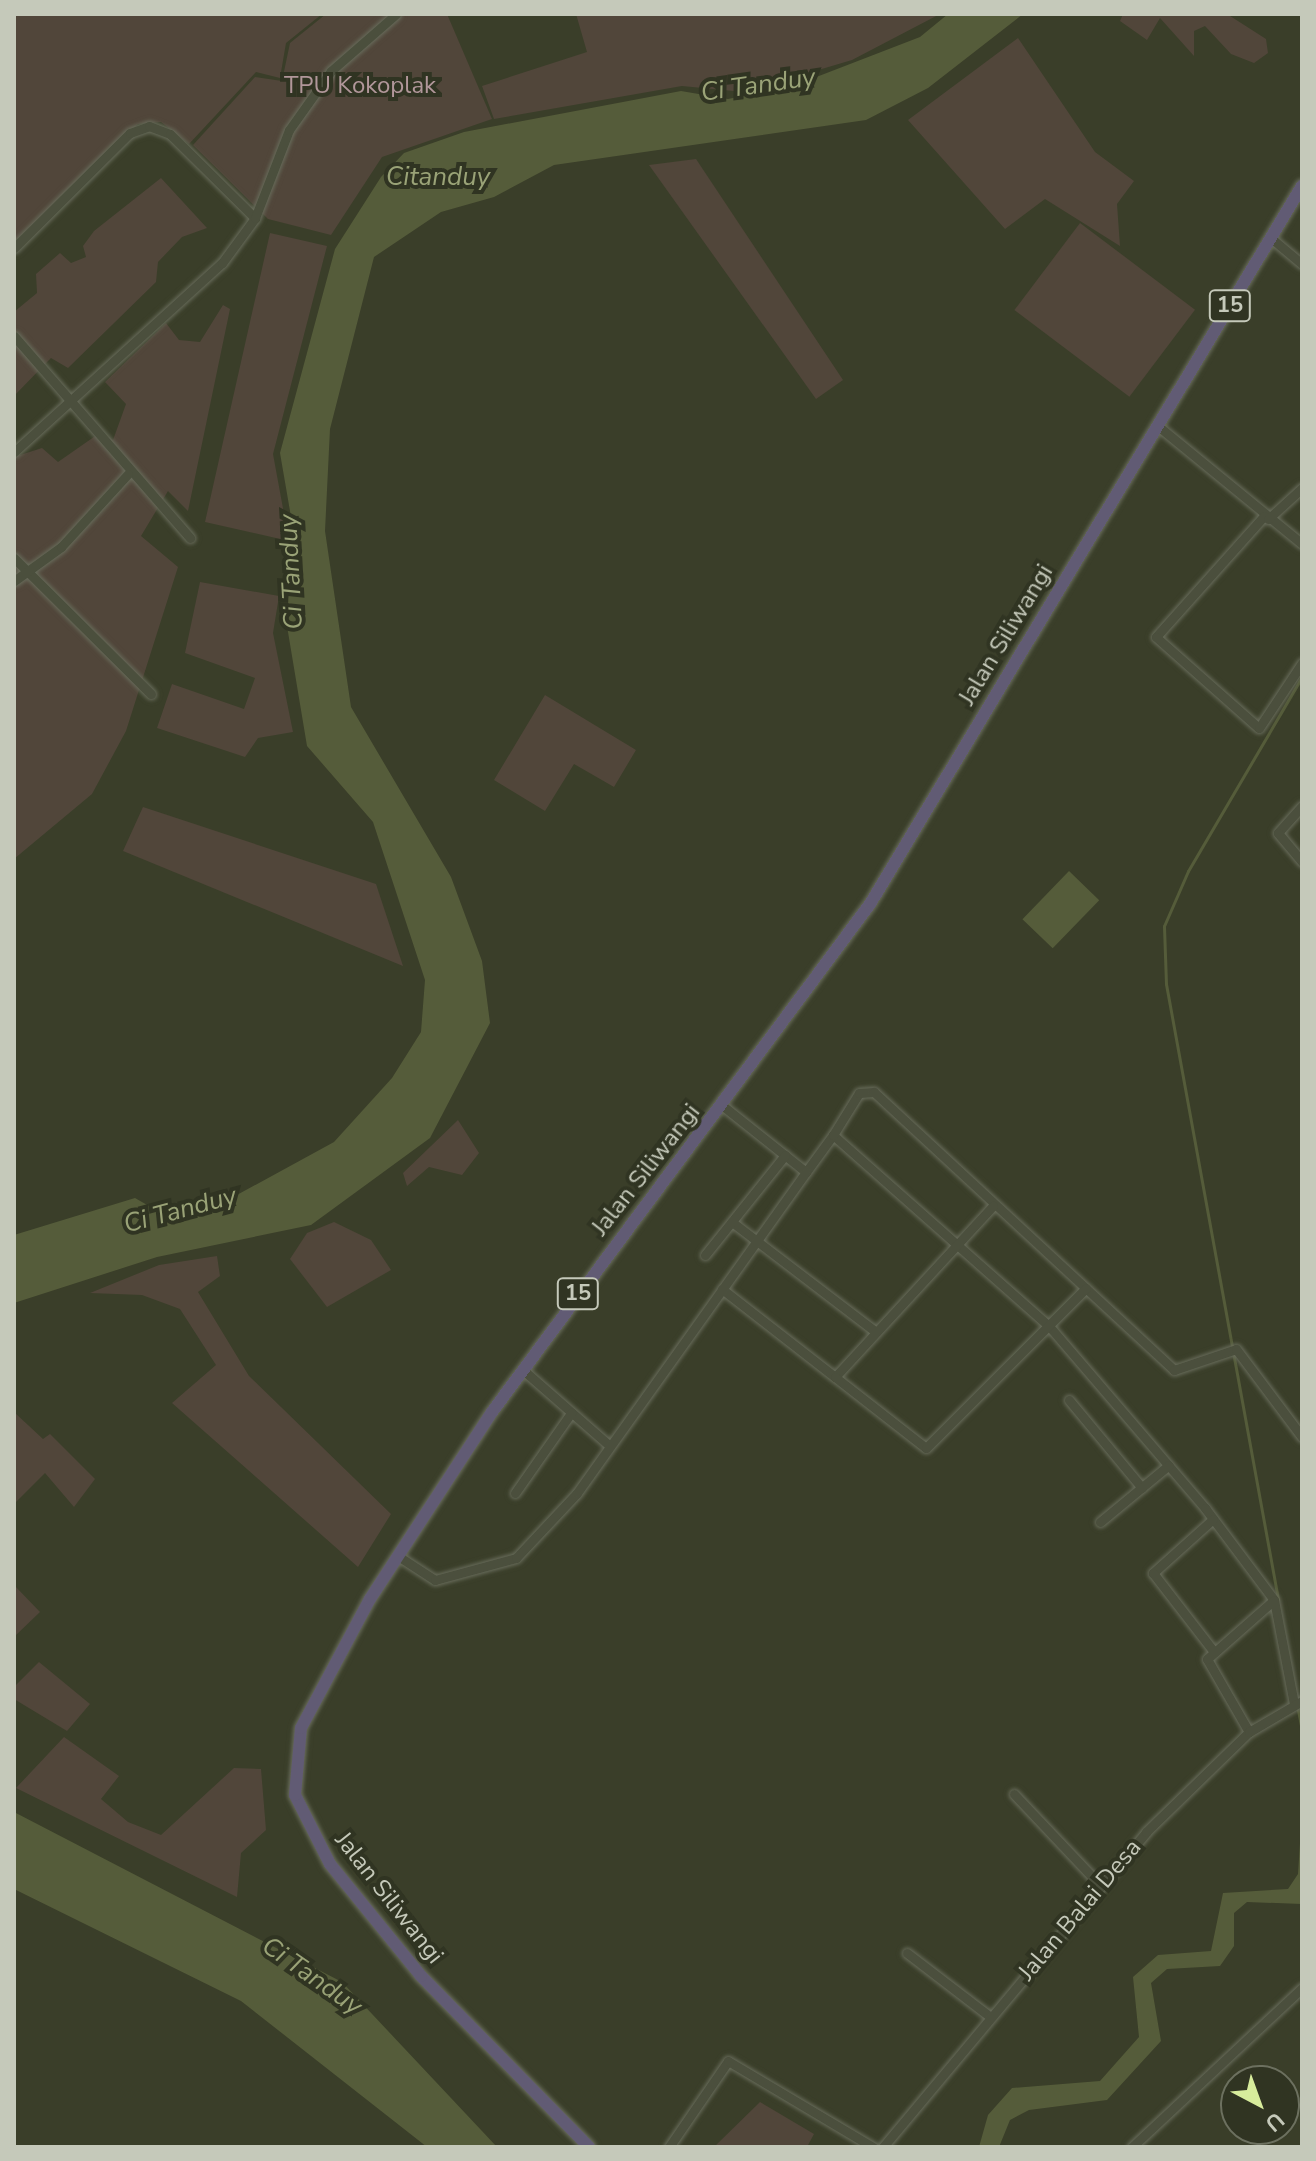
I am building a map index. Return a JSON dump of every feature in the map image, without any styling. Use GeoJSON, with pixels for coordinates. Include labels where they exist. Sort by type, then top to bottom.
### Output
{"type":"FeatureCollection","features":[{"type":"Feature","properties":{"kind":"highway","name":"Jalan Siliwangi"},"geometry":{"type":"LineString","coordinates":[[589,2147],[421,1976],[330,1864],[300,1812],[294,1777],[301,1728],[398,1556],[522,1369],[723,1106],[870,904],[1302,186]]}},
{"type":"Feature","properties":{"kind":"street"},"geometry":{"type":"LineString","coordinates":[[15,450],[222,263],[255,218],[289,130],[331,71],[396,14]]}},
{"type":"Feature","properties":{"kind":"street"},"geometry":{"type":"LineString","coordinates":[[14,248],[130,133],[149,126],[170,134],[255,218]]}},
{"type":"Feature","properties":{"kind":"street"},"geometry":{"type":"LineString","coordinates":[[1271,238],[1302,264]]}},
{"type":"Feature","properties":{"kind":"street"},"geometry":{"type":"LineString","coordinates":[[14,336],[128,474],[190,538]]}},
{"type":"Feature","properties":{"kind":"street"},"geometry":{"type":"LineString","coordinates":[[1158,426],[1266,518],[1302,544]]}},
{"type":"Feature","properties":{"kind":"street"},"geometry":{"type":"LineString","coordinates":[[14,581],[61,547],[128,474]]}},
{"type":"Feature","properties":{"kind":"street"},"geometry":{"type":"LineString","coordinates":[[1302,488],[1266,518],[1156,637],[1259,728],[1302,663]]}},
{"type":"Feature","properties":{"kind":"street"},"geometry":{"type":"LineString","coordinates":[[14,558],[151,694]]}},
{"type":"Feature","properties":{"kind":"street"},"geometry":{"type":"LineString","coordinates":[[1302,806],[1278,833],[1302,862]]}},
{"type":"Feature","properties":{"kind":"street"},"geometry":{"type":"LineString","coordinates":[[398,1556],[435,1580],[467,1566],[508,1562],[577,1493],[868,1089],[1179,1373],[1233,1348],[1302,1437]]}},
{"type":"Feature","properties":{"kind":"street"},"geometry":{"type":"LineString","coordinates":[[723,1106],[806,1172]]}},
{"type":"Feature","properties":{"kind":"street"},"geometry":{"type":"LineString","coordinates":[[833,1135],[961,1243],[1049,1326],[1169,1465],[1274,1600],[1297,1702]]}},
{"type":"Feature","properties":{"kind":"street"},"geometry":{"type":"LineString","coordinates":[[705,1255],[785,1155]]}},
{"type":"Feature","properties":{"kind":"street"},"geometry":{"type":"LineString","coordinates":[[835,1377],[993,1206]]}},
{"type":"Feature","properties":{"kind":"street"},"geometry":{"type":"LineString","coordinates":[[732,1222],[876,1332]]}},
{"type":"Feature","properties":{"kind":"street"},"geometry":{"type":"LineString","coordinates":[[722,1289],[926,1448],[1086,1288]]}},
{"type":"Feature","properties":{"kind":"street"},"geometry":{"type":"LineString","coordinates":[[522,1369],[610,1446]]}},
{"type":"Feature","properties":{"kind":"street"},"geometry":{"type":"LineString","coordinates":[[1069,1400],[1142,1488]]}},
{"type":"Feature","properties":{"kind":"street"},"geometry":{"type":"LineString","coordinates":[[515,1493],[571,1413]]}},
{"type":"Feature","properties":{"kind":"street"},"geometry":{"type":"LineString","coordinates":[[1100,1522],[1169,1465]]}},
{"type":"Feature","properties":{"kind":"street"},"geometry":{"type":"LineString","coordinates":[[1213,1519],[1153,1573],[1214,1652]]}},
{"type":"Feature","properties":{"kind":"street"},"geometry":{"type":"LineString","coordinates":[[1249,1732],[1208,1670],[1214,1652],[1274,1600]]}},
{"type":"Feature","properties":{"kind":"street","name":"Jalan Balai Desa"},"geometry":{"type":"LineString","coordinates":[[883,2147],[1100,1885],[1249,1732],[1297,1702]]}},
{"type":"Feature","properties":{"kind":"street"},"geometry":{"type":"LineString","coordinates":[[1014,1794],[1100,1885]]}},
{"type":"Feature","properties":{"kind":"street"},"geometry":{"type":"LineString","coordinates":[[907,1953],[989,2016]]}},
{"type":"Feature","properties":{"kind":"street"},"geometry":{"type":"LineString","coordinates":[[1132,2147],[1302,1988]]}},
{"type":"Feature","properties":{"kind":"street"},"geometry":{"type":"LineString","coordinates":[[669,2147],[728,2061],[873,2147]]}},
{"type":"Feature","properties":{"kind":"green space"},"geometry":{"type":"Polygon","coordinates":[[[14,14],[322,14],[286,43],[280,78],[256,72],[189,144],[161,122],[138,124],[14,242],[14,14]]]}},
{"type":"Feature","properties":{"kind":"green space","name":"TPU Kokoplak"},"geometry":{"type":"Polygon","coordinates":[[[326,14],[447,14],[492,119],[382,157],[331,235],[268,219],[193,145],[255,77],[282,81],[290,43],[326,14]]]}},
{"type":"Feature","properties":{"kind":"green space"},"geometry":{"type":"Polygon","coordinates":[[[576,14],[940,14],[852,60],[744,92],[682,86],[494,119],[482,86],[587,52],[576,14]]]}},
{"type":"Feature","properties":{"kind":"green space"},"geometry":{"type":"Polygon","coordinates":[[[1123,14],[1227,14],[1266,39],[1268,53],[1254,63],[1231,54],[1205,26],[1194,31],[1194,56],[1160,18],[1147,40],[1120,21],[1123,14]]]}},
{"type":"Feature","properties":{"kind":"green space"},"geometry":{"type":"Polygon","coordinates":[[[1018,38],[1095,152],[1134,181],[1117,204],[1120,246],[1045,199],[1005,229],[908,120],[1018,38]]]}},
{"type":"Feature","properties":{"kind":"green space"},"geometry":{"type":"Polygon","coordinates":[[[696,159],[843,380],[816,399],[649,165],[696,159]]]}},
{"type":"Feature","properties":{"kind":"green space"},"geometry":{"type":"Polygon","coordinates":[[[161,178],[207,228],[182,237],[158,262],[156,282],[68,368],[51,358],[14,396],[14,312],[37,293],[36,274],[60,253],[71,263],[86,257],[83,246],[94,231],[161,178]]]}},
{"type":"Feature","properties":{"kind":"green space"},"geometry":{"type":"Polygon","coordinates":[[[1080,223],[1195,310],[1129,397],[1014,310],[1080,223]]]}},
{"type":"Feature","properties":{"kind":"green space"},"geometry":{"type":"Polygon","coordinates":[[[270,233],[327,246],[273,454],[289,541],[205,522],[270,233]]]}},
{"type":"Feature","properties":{"kind":"green space"},"geometry":{"type":"Polygon","coordinates":[[[223,305],[230,309],[188,511],[168,491],[141,536],[178,567],[126,731],[92,794],[14,859],[14,457],[42,448],[58,462],[101,432],[113,440],[126,404],[105,382],[166,323],[179,340],[200,342],[223,305]]]}},
{"type":"Feature","properties":{"kind":"green space"},"geometry":{"type":"Polygon","coordinates":[[[200,582],[279,596],[273,633],[293,732],[258,738],[245,757],[157,728],[172,684],[244,709],[255,678],[185,653],[200,582]]]}},
{"type":"Feature","properties":{"kind":"green space"},"geometry":{"type":"Polygon","coordinates":[[[545,695],[636,750],[614,787],[574,764],[545,811],[494,780],[545,695]]]}},
{"type":"Feature","properties":{"kind":"green space"},"geometry":{"type":"Polygon","coordinates":[[[143,807],[376,884],[403,966],[123,851],[143,807]]]}},
{"type":"Feature","properties":{"kind":"green space"},"geometry":{"type":"Polygon","coordinates":[[[458,1120],[479,1153],[462,1175],[429,1167],[407,1186],[403,1173],[458,1120]]]}},
{"type":"Feature","properties":{"kind":"green space"},"geometry":{"type":"Polygon","coordinates":[[[334,1222],[371,1240],[391,1270],[327,1307],[290,1259],[307,1233],[334,1222]]]}},
{"type":"Feature","properties":{"kind":"green space"},"geometry":{"type":"Polygon","coordinates":[[[217,1256],[220,1276],[198,1292],[249,1376],[391,1514],[358,1567],[172,1403],[216,1365],[180,1309],[142,1295],[90,1293],[159,1265],[217,1256]]]}},
{"type":"Feature","properties":{"kind":"green space"},"geometry":{"type":"Polygon","coordinates":[[[14,1412],[43,1439],[50,1434],[95,1479],[74,1507],[45,1473],[14,1504],[14,1412]]]}},
{"type":"Feature","properties":{"kind":"green space"},"geometry":{"type":"Polygon","coordinates":[[[14,1585],[40,1612],[14,1637],[14,1585]]]}},
{"type":"Feature","properties":{"kind":"green space"},"geometry":{"type":"Polygon","coordinates":[[[39,1662],[90,1704],[67,1731],[14,1699],[14,1687],[39,1662]]]}},
{"type":"Feature","properties":{"kind":"green space"},"geometry":{"type":"Polygon","coordinates":[[[64,1737],[119,1776],[101,1799],[128,1822],[161,1835],[234,1768],[261,1769],[266,1830],[241,1853],[237,1897],[16,1788],[64,1737]]]}},
{"type":"Feature","properties":{"kind":"green space"},"geometry":{"type":"Polygon","coordinates":[[[760,2102],[814,2134],[807,2147],[714,2147],[760,2102]]]}},
{"type":"Feature","properties":{"kind":"water"},"geometry":{"type":"Polygon","coordinates":[[[948,14],[1023,14],[928,88],[866,120],[554,165],[494,197],[441,212],[374,257],[330,429],[325,531],[351,707],[451,877],[482,961],[490,1023],[430,1138],[311,1225],[157,1257],[14,1303],[14,1235],[135,1198],[156,1210],[235,1196],[334,1142],[392,1078],[421,1032],[425,980],[373,822],[307,746],[286,620],[295,540],[280,453],[335,249],[381,177],[404,153],[464,132],[681,91],[728,99],[793,86],[920,37],[948,14]]]}},
{"type":"Feature","properties":{"kind":"water"},"geometry":{"type":"Polygon","coordinates":[[[1069,871],[1099,900],[1053,948],[1022,919],[1069,871]]]}},
{"type":"Feature","properties":{"kind":"water","name":"Ci Tanduy"},"geometry":{"type":"Polygon","coordinates":[[[14,1812],[342,1982],[497,2147],[427,2147],[241,2001],[14,1889],[14,1812]]]}},
{"type":"Feature","properties":{"kind":"water"},"geometry":{"type":"Polygon","coordinates":[[[1302,1812],[1302,1904],[1247,1902],[1234,1913],[1234,1946],[1220,1966],[1167,1969],[1151,1983],[1161,2041],[1107,2100],[1029,2110],[1010,2120],[999,2147],[979,2147],[988,2115],[1012,2088],[1100,2081],[1139,2037],[1133,1977],[1158,1955],[1211,1951],[1223,1893],[1288,1889],[1298,1874],[1302,1812]]]}},
{"type":"Feature","properties":{"kind":"waterway"},"geometry":{"type":"LineString","coordinates":[[1278,1599],[1166,984],[1164,926],[1188,871],[1302,677]]}},
{"type":"Feature","properties":{"kind":"waterway"},"geometry":{"type":"LineString","coordinates":[[1297,1705],[1302,1731]]}},
{"type":"Feature","properties":{"kind":"water label","name":"Citanduy"},"geometry":{"type":"Point","coordinates":[438,177]}}]}
